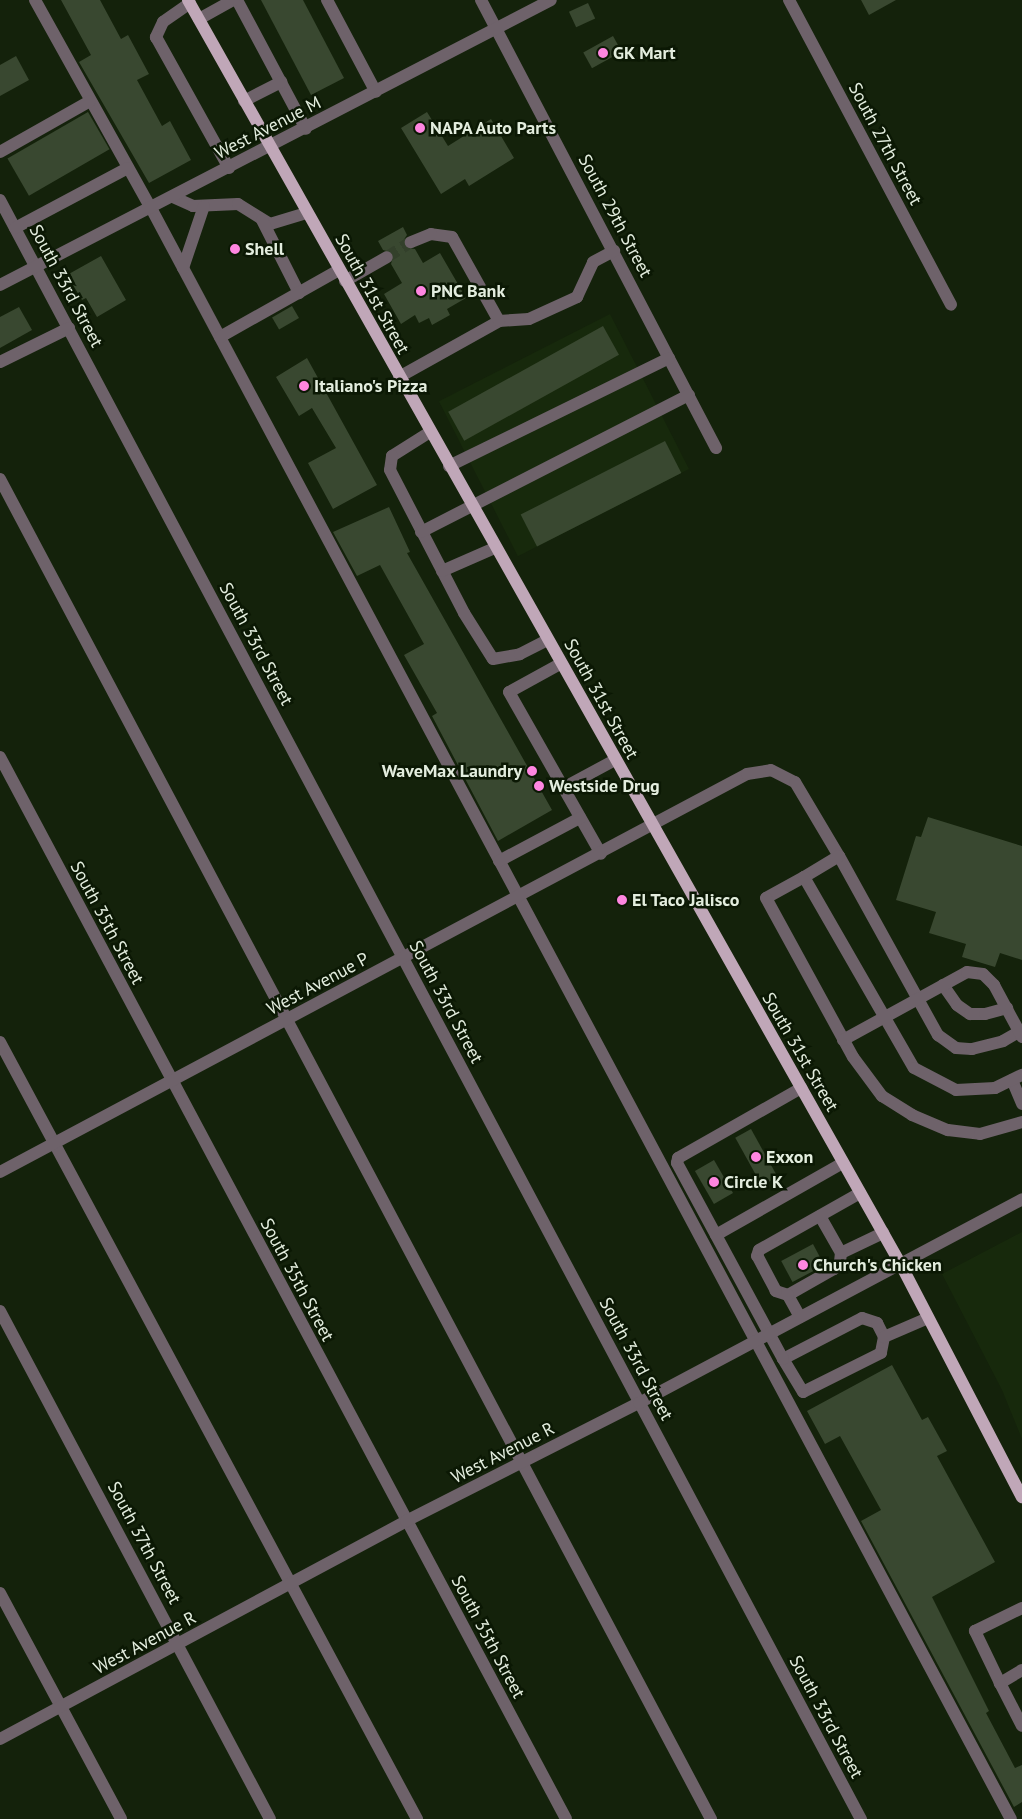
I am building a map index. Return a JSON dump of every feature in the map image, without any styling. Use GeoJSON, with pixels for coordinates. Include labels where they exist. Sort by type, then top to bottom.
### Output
{"type":"FeatureCollection","features":[{"type":"Feature","properties":{"kind":"main road","name":"South 31st Street"},"geometry":{"type":"LineString","coordinates":[[189,2],[614,760],[900,1263],[1022,1497]]}},
{"type":"Feature","properties":{"kind":"street"},"geometry":{"type":"LineString","coordinates":[[35,0],[151,208],[1010,1819]]}},
{"type":"Feature","properties":{"kind":"street"},"geometry":{"type":"LineString","coordinates":[[199,19],[233,0]]}},
{"type":"Feature","properties":{"kind":"street"},"geometry":{"type":"LineString","coordinates":[[237,0],[306,129]]}},
{"type":"Feature","properties":{"kind":"street"},"geometry":{"type":"LineString","coordinates":[[326,0],[376,92]]}},
{"type":"Feature","properties":{"kind":"street","name":"South 29th Street"},"geometry":{"type":"LineString","coordinates":[[481,0],[716,448]]}},
{"type":"Feature","properties":{"kind":"street","name":"West Avenue M"},"geometry":{"type":"LineString","coordinates":[[0,286],[270,148],[551,0]]}},
{"type":"Feature","properties":{"kind":"street","name":"South 27th Street"},"geometry":{"type":"LineString","coordinates":[[789,0],[951,305]]}},
{"type":"Feature","properties":{"kind":"street"},"geometry":{"type":"LineString","coordinates":[[189,2],[164,22],[156,37],[229,168]]}},
{"type":"Feature","properties":{"kind":"street"},"geometry":{"type":"LineString","coordinates":[[244,101],[281,82]]}},
{"type":"Feature","properties":{"kind":"street"},"geometry":{"type":"LineString","coordinates":[[0,152],[90,101]]}},
{"type":"Feature","properties":{"kind":"street"},"geometry":{"type":"LineString","coordinates":[[15,228],[128,168]]}},
{"type":"Feature","properties":{"kind":"street"},"geometry":{"type":"LineString","coordinates":[[173,197],[188,205],[238,204],[262,220],[274,224],[306,213]]}},
{"type":"Feature","properties":{"kind":"street","name":"South 33rd Street"},"geometry":{"type":"LineString","coordinates":[[0,200],[861,1819]]}},
{"type":"Feature","properties":{"kind":"street"},"geometry":{"type":"LineString","coordinates":[[183,268],[204,206]]}},
{"type":"Feature","properties":{"kind":"street"},"geometry":{"type":"LineString","coordinates":[[262,220],[299,293]]}},
{"type":"Feature","properties":{"kind":"street"},"geometry":{"type":"LineString","coordinates":[[411,242],[431,234],[452,237],[499,322]]}},
{"type":"Feature","properties":{"kind":"street"},"geometry":{"type":"LineString","coordinates":[[399,378],[499,322],[529,320],[577,297],[593,262],[614,251]]}},
{"type":"Feature","properties":{"kind":"street"},"geometry":{"type":"LineString","coordinates":[[220,337],[299,293],[387,257]]}},
{"type":"Feature","properties":{"kind":"street"},"geometry":{"type":"LineString","coordinates":[[0,362],[69,328]]}},
{"type":"Feature","properties":{"kind":"street"},"geometry":{"type":"LineString","coordinates":[[449,466],[669,358]]}},
{"type":"Feature","properties":{"kind":"street"},"geometry":{"type":"LineString","coordinates":[[421,532],[473,508],[689,396]]}},
{"type":"Feature","properties":{"kind":"street"},"geometry":{"type":"LineString","coordinates":[[430,432],[392,456],[390,470],[442,571],[493,659],[520,654],[547,640]]}},
{"type":"Feature","properties":{"kind":"street"},"geometry":{"type":"LineString","coordinates":[[0,479],[136,731],[286,1021],[711,1819]]}},
{"type":"Feature","properties":{"kind":"street"},"geometry":{"type":"LineString","coordinates":[[442,571],[495,548]]}},
{"type":"Feature","properties":{"kind":"street"},"geometry":{"type":"LineString","coordinates":[[560,664],[509,692],[600,854]]}},
{"type":"Feature","properties":{"kind":"street","name":"South 35th Street"},"geometry":{"type":"LineString","coordinates":[[0,757],[566,1819]]}},
{"type":"Feature","properties":{"kind":"street"},"geometry":{"type":"LineString","coordinates":[[563,788],[614,760]]}},
{"type":"Feature","properties":{"kind":"street","name":"West Avenue P"},"geometry":{"type":"LineString","coordinates":[[0,1172],[747,774],[771,770],[795,782],[839,856],[938,1035],[956,1048],[984,1047],[1021,1033]]}},
{"type":"Feature","properties":{"kind":"street"},"geometry":{"type":"LineString","coordinates":[[499,861],[580,818]]}},
{"type":"Feature","properties":{"kind":"street"},"geometry":{"type":"LineString","coordinates":[[839,856],[766,898],[843,1040],[882,1096],[912,1115],[948,1130],[980,1134],[1022,1122]]}},
{"type":"Feature","properties":{"kind":"street"},"geometry":{"type":"LineString","coordinates":[[804,877],[914,1068],[956,1090],[995,1088],[1017,1077],[1022,1104]]}},
{"type":"Feature","properties":{"kind":"street"},"geometry":{"type":"LineString","coordinates":[[843,1040],[967,972],[983,974],[994,985],[1021,1033]]}},
{"type":"Feature","properties":{"kind":"street"},"geometry":{"type":"LineString","coordinates":[[943,985],[957,1005],[970,1014],[985,1014],[1008,1008]]}},
{"type":"Feature","properties":{"kind":"street"},"geometry":{"type":"LineString","coordinates":[[0,1042],[417,1819]]}},
{"type":"Feature","properties":{"kind":"street"},"geometry":{"type":"LineString","coordinates":[[782,1359],[862,1318],[877,1323],[884,1338],[881,1353],[802,1392],[782,1359],[677,1163],[678,1158],[801,1088]]}},
{"type":"Feature","properties":{"kind":"street"},"geometry":{"type":"LineString","coordinates":[[716,1235],[843,1163]]}},
{"type":"Feature","properties":{"kind":"street"},"geometry":{"type":"LineString","coordinates":[[800,1317],[788,1295],[776,1291],[757,1256],[759,1250],[860,1193]]}},
{"type":"Feature","properties":{"kind":"street","name":"West Avenue R"},"geometry":{"type":"LineString","coordinates":[[0,1739],[178,1646],[406,1521],[639,1403],[1022,1199]]}},
{"type":"Feature","properties":{"kind":"street"},"geometry":{"type":"LineString","coordinates":[[820,1216],[840,1254]]}},
{"type":"Feature","properties":{"kind":"street"},"geometry":{"type":"LineString","coordinates":[[788,1295],[834,1270],[840,1254],[883,1233]]}},
{"type":"Feature","properties":{"kind":"street","name":"South 37th Street"},"geometry":{"type":"LineString","coordinates":[[0,1311],[270,1819]]}},
{"type":"Feature","properties":{"kind":"street"},"geometry":{"type":"LineString","coordinates":[[884,1338],[928,1318]]}},
{"type":"Feature","properties":{"kind":"street"},"geometry":{"type":"LineString","coordinates":[[0,1593],[121,1819]]}},
{"type":"Feature","properties":{"kind":"street"},"geometry":{"type":"LineString","coordinates":[[1022,1608],[975,1631],[1022,1726]]}},
{"type":"Feature","properties":{"kind":"street"},"geometry":{"type":"LineString","coordinates":[[1000,1683],[1022,1670]]}},
{"type":"Feature","properties":{"kind":"shaded area"},"geometry":{"type":"Polygon","coordinates":[[[610,314],[689,469],[518,556],[439,401],[610,314]]]}},
{"type":"Feature","properties":{"kind":"shaded area"},"geometry":{"type":"Polygon","coordinates":[[[1022,1232],[1022,1439],[1002,1390],[942,1274],[1022,1232]]]}},
{"type":"Feature","properties":{"kind":"building"},"geometry":{"type":"Polygon","coordinates":[[[61,0],[100,0],[121,39],[128,35],[149,74],[137,80],[162,126],[170,121],[191,160],[149,183],[79,62],[91,55],[61,0]]]}},
{"type":"Feature","properties":{"kind":"building"},"geometry":{"type":"Polygon","coordinates":[[[261,0],[303,0],[344,78],[311,95],[261,0]]]}},
{"type":"Feature","properties":{"kind":"building"},"geometry":{"type":"Polygon","coordinates":[[[861,0],[896,0],[869,15],[861,0]]]}},
{"type":"Feature","properties":{"kind":"building"},"geometry":{"type":"Polygon","coordinates":[[[588,3],[595,18],[576,27],[569,12],[588,3]]]}},
{"type":"Feature","properties":{"kind":"building"},"geometry":{"type":"Polygon","coordinates":[[[613,36],[622,52],[592,68],[583,52],[613,36]]]}},
{"type":"Feature","properties":{"kind":"building"},"geometry":{"type":"Polygon","coordinates":[[[16,56],[29,80],[0,96],[0,65],[16,56]]]}},
{"type":"Feature","properties":{"kind":"building"},"geometry":{"type":"Polygon","coordinates":[[[88,112],[110,149],[29,196],[7,159],[88,112]]]}},
{"type":"Feature","properties":{"kind":"building"},"geometry":{"type":"Polygon","coordinates":[[[427,112],[448,146],[491,119],[514,158],[469,186],[465,179],[441,194],[401,128],[427,112]]]}},
{"type":"Feature","properties":{"kind":"building"},"geometry":{"type":"Polygon","coordinates":[[[403,227],[407,235],[403,241],[406,248],[415,249],[423,263],[440,253],[466,298],[447,309],[450,315],[432,325],[429,318],[419,323],[415,315],[401,324],[384,294],[402,283],[391,264],[394,253],[383,250],[378,241],[403,227]]]}},
{"type":"Feature","properties":{"kind":"building"},"geometry":{"type":"Polygon","coordinates":[[[101,256],[126,300],[97,317],[86,298],[82,300],[67,275],[101,256]]]}},
{"type":"Feature","properties":{"kind":"building"},"geometry":{"type":"Polygon","coordinates":[[[292,306],[299,318],[279,330],[272,318],[292,306]]]}},
{"type":"Feature","properties":{"kind":"building"},"geometry":{"type":"Polygon","coordinates":[[[19,307],[32,330],[0,348],[0,317],[19,307]]]}},
{"type":"Feature","properties":{"kind":"building"},"geometry":{"type":"Polygon","coordinates":[[[603,326],[619,355],[464,441],[448,412],[603,326]]]}},
{"type":"Feature","properties":{"kind":"building"},"geometry":{"type":"Polygon","coordinates":[[[307,358],[377,485],[333,509],[308,463],[336,448],[312,408],[299,416],[276,377],[307,358]]]}},
{"type":"Feature","properties":{"kind":"building"},"geometry":{"type":"Polygon","coordinates":[[[665,441],[681,473],[537,547],[521,515],[665,441]]]}},
{"type":"Feature","properties":{"kind":"building"},"geometry":{"type":"Polygon","coordinates":[[[389,507],[410,552],[407,553],[552,810],[498,841],[432,716],[437,713],[404,655],[424,644],[380,565],[357,576],[333,532],[389,507]]]}},
{"type":"Feature","properties":{"kind":"building"},"geometry":{"type":"Polygon","coordinates":[[[928,817],[1022,846],[1022,960],[1000,953],[995,967],[962,957],[966,944],[929,933],[936,912],[896,900],[916,836],[921,837],[928,817]]]}},
{"type":"Feature","properties":{"kind":"building","name":"Exxon"},"geometry":{"type":"Polygon","coordinates":[[[751,1129],[778,1177],[762,1186],[735,1138],[751,1129]]]}},
{"type":"Feature","properties":{"kind":"building","name":"Circle K"},"geometry":{"type":"Polygon","coordinates":[[[714,1160],[733,1193],[714,1204],[695,1171],[714,1160]]]}},
{"type":"Feature","properties":{"kind":"building","name":"Church's Chicken"},"geometry":{"type":"Polygon","coordinates":[[[813,1244],[824,1265],[792,1282],[781,1261],[813,1244]]]}},
{"type":"Feature","properties":{"kind":"building"},"geometry":{"type":"Polygon","coordinates":[[[892,1365],[922,1420],[928,1417],[947,1451],[937,1456],[995,1562],[932,1597],[989,1711],[986,1713],[1015,1768],[1022,1765],[1022,1802],[1014,1807],[861,1521],[881,1510],[840,1436],[825,1444],[807,1411],[892,1365]]]}},
{"type":"Feature","properties":{"kind":"tunnel"},"geometry":{"type":"LineString","coordinates":[[387,257],[411,242]]}},
{"type":"Feature","properties":{"kind":"place","name":"GK Mart"},"geometry":{"type":"Point","coordinates":[603,53]}},
{"type":"Feature","properties":{"kind":"place","name":"NAPA Auto Parts"},"geometry":{"type":"Point","coordinates":[420,128]}},
{"type":"Feature","properties":{"kind":"place","name":"Shell"},"geometry":{"type":"Point","coordinates":[235,249]}},
{"type":"Feature","properties":{"kind":"place","name":"PNC Bank"},"geometry":{"type":"Point","coordinates":[421,291]}},
{"type":"Feature","properties":{"kind":"place","name":"Italiano's Pizza"},"geometry":{"type":"Point","coordinates":[304,386]}},
{"type":"Feature","properties":{"kind":"place","name":"WaveMax Laundry"},"geometry":{"type":"Point","coordinates":[532,771]}},
{"type":"Feature","properties":{"kind":"place","name":"Westside Drug"},"geometry":{"type":"Point","coordinates":[539,786]}},
{"type":"Feature","properties":{"kind":"place","name":"El Taco Jalisco"},"geometry":{"type":"Point","coordinates":[622,900]}},
{"type":"Feature","properties":{"kind":"place","name":"Exxon"},"geometry":{"type":"Point","coordinates":[756,1157]}},
{"type":"Feature","properties":{"kind":"place","name":"Circle K"},"geometry":{"type":"Point","coordinates":[714,1182]}},
{"type":"Feature","properties":{"kind":"place","name":"Church's Chicken"},"geometry":{"type":"Point","coordinates":[803,1265]}}]}
